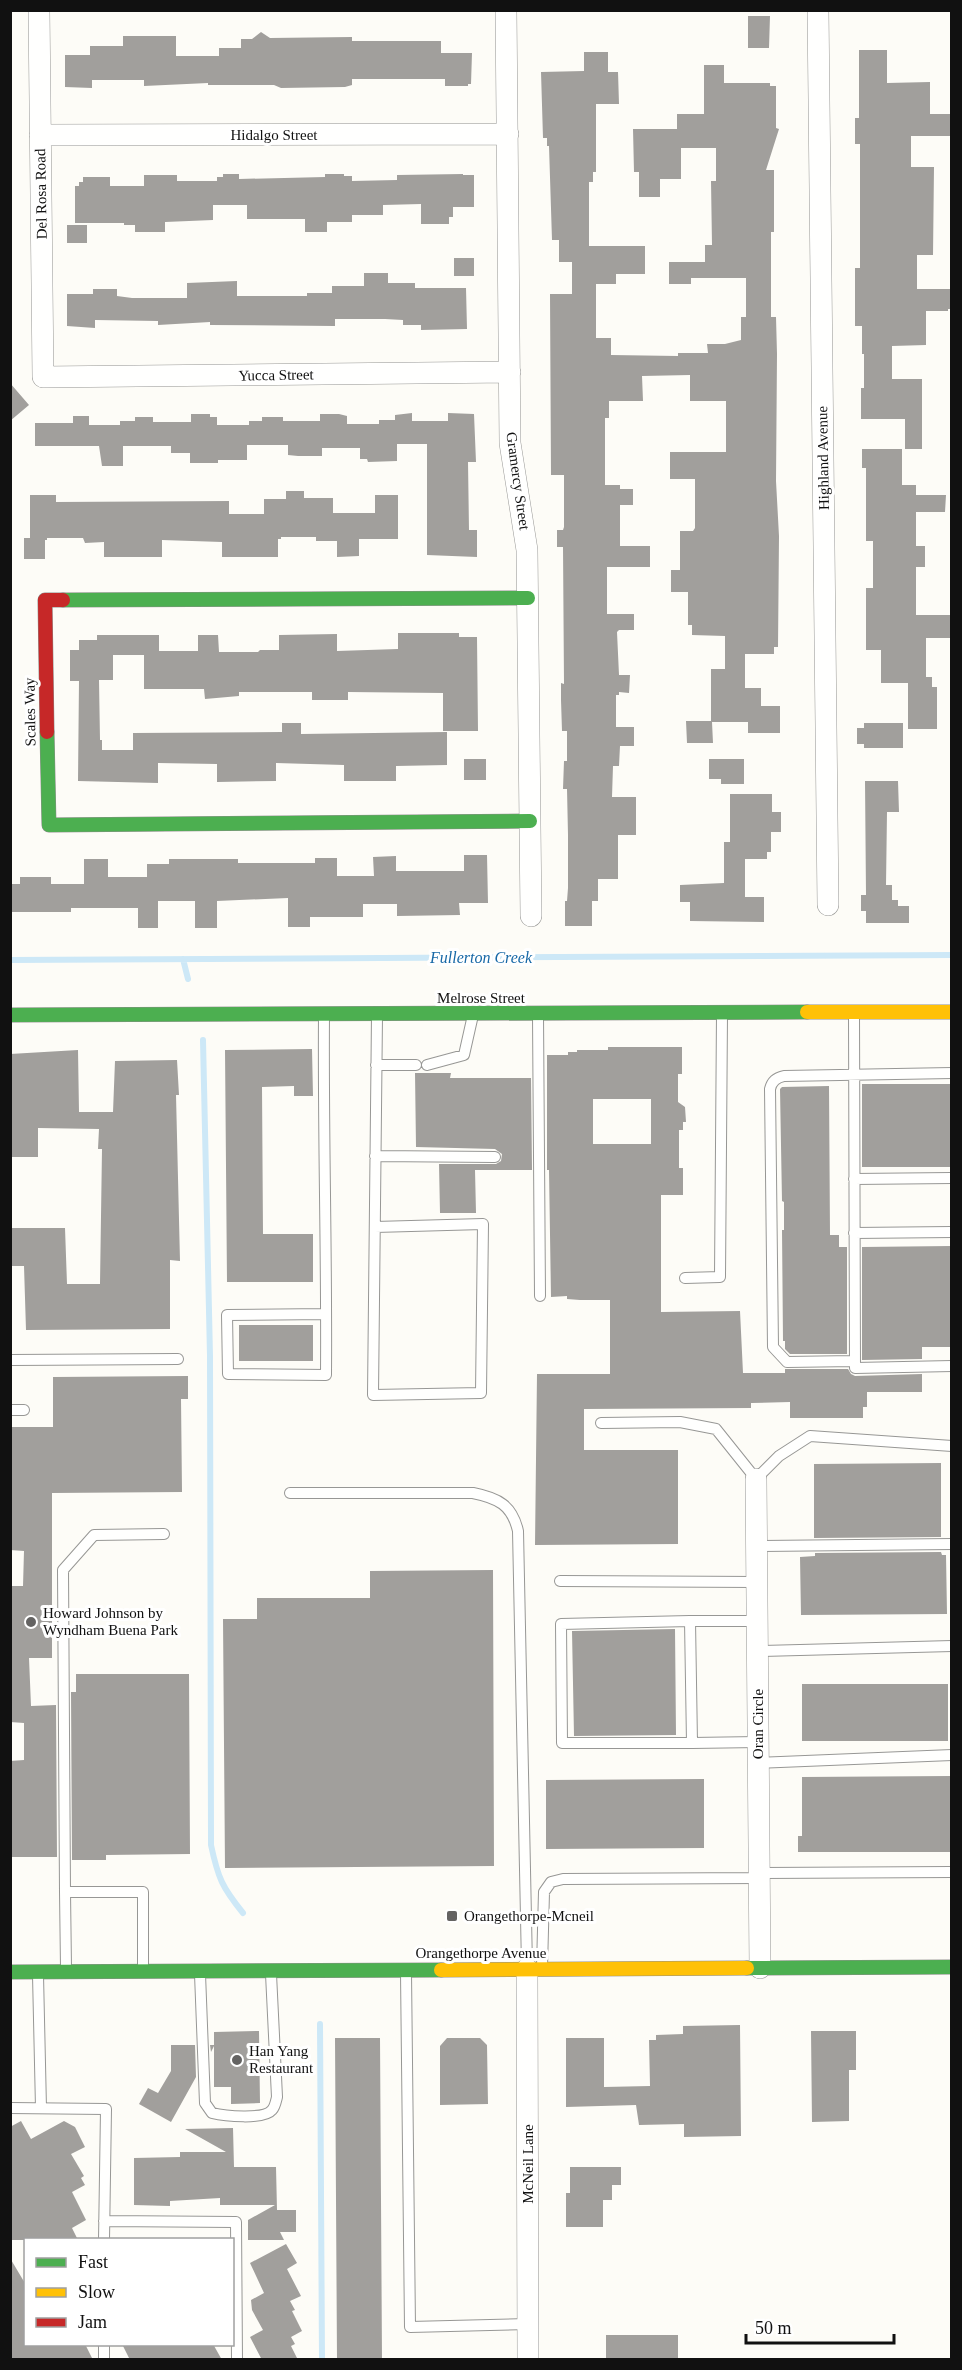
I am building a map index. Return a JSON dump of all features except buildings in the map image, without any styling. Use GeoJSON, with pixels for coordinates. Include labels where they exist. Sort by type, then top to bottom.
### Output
{"type":"FeatureCollection","features":[{"type":"Feature","properties":{"kind":"street","name":"Del Rosa Road"},"geometry":{"type":"LineString","coordinates":[[39,10],[43,377]]}},
{"type":"Feature","properties":{"kind":"street","name":"Gramercy Street"},"geometry":{"type":"LineString","coordinates":[[507,10],[510,443],[524,522],[528,598],[531,916]]}},
{"type":"Feature","properties":{"kind":"street","name":"Highland Avenue"},"geometry":{"type":"LineString","coordinates":[[818,10],[828,905]]}},
{"type":"Feature","properties":{"kind":"street","name":"Hidalgo Street"},"geometry":{"type":"LineString","coordinates":[[40,135],[508,134]]}},
{"type":"Feature","properties":{"kind":"street","name":"Yucca Street"},"geometry":{"type":"LineString","coordinates":[[43,377],[510,372]]}},
{"type":"Feature","properties":{"kind":"street","name":"Scales Way"},"geometry":{"type":"LineString","coordinates":[[528,598],[45,600],[49,825],[530,821]]}},
{"type":"Feature","properties":{"kind":"street","name":"Melrose Street"},"geometry":{"type":"LineString","coordinates":[[10,1015],[951,1012]]}},
{"type":"Feature","properties":{"kind":"street","name":"Oran Circle"},"geometry":{"type":"LineString","coordinates":[[756,1479],[760,1968]]}},
{"type":"Feature","properties":{"kind":"street","name":"Orangethorpe Avenue"},"geometry":{"type":"LineString","coordinates":[[10,1972],[951,1967]]}},
{"type":"Feature","properties":{"kind":"street","name":"McNeil Lane"},"geometry":{"type":"LineString","coordinates":[[528,2360],[535,1969]]}},
{"type":"Feature","properties":{"kind":"lane"},"geometry":{"type":"LineString","coordinates":[[854,1013],[855,1368],[951,1366]]}},
{"type":"Feature","properties":{"kind":"lane"},"geometry":{"type":"LineString","coordinates":[[538,1014],[540,1296]]}},
{"type":"Feature","properties":{"kind":"lane"},"geometry":{"type":"LineString","coordinates":[[685,1278],[720,1277],[722,1014]]}},
{"type":"Feature","properties":{"kind":"lane"},"geometry":{"type":"LineString","coordinates":[[324,1015],[326,1314],[326,1375],[228,1374],[227,1315],[326,1314]]}},
{"type":"Feature","properties":{"kind":"lane"},"geometry":{"type":"LineString","coordinates":[[375,1227],[483,1224],[481,1393],[373,1395],[376,1015]]}},
{"type":"Feature","properties":{"kind":"lane"},"geometry":{"type":"LineString","coordinates":[[376,1065],[422,1065],[464,1055],[473,1015]]}},
{"type":"Feature","properties":{"kind":"lane"},"geometry":{"type":"LineString","coordinates":[[854,1361],[787,1362],[773,1347],[770,1101],[772,1083],[777,1078],[951,1073]]}},
{"type":"Feature","properties":{"kind":"lane"},"geometry":{"type":"LineString","coordinates":[[375,1156],[495,1157]]}},
{"type":"Feature","properties":{"kind":"lane"},"geometry":{"type":"LineString","coordinates":[[854,1179],[951,1178]]}},
{"type":"Feature","properties":{"kind":"lane"},"geometry":{"type":"LineString","coordinates":[[854,1233],[951,1232]]}},
{"type":"Feature","properties":{"kind":"lane"},"geometry":{"type":"LineString","coordinates":[[10,1360],[178,1359]]}},
{"type":"Feature","properties":{"kind":"lane"},"geometry":{"type":"LineString","coordinates":[[10,1410],[24,1410]]}},
{"type":"Feature","properties":{"kind":"lane"},"geometry":{"type":"LineString","coordinates":[[601,1423],[680,1422],[716,1429],[756,1479],[778,1456],[810,1436],[951,1446]]}},
{"type":"Feature","properties":{"kind":"lane"},"geometry":{"type":"LineString","coordinates":[[290,1493],[473,1493],[490,1496],[503,1504],[514,1516],[518,1531],[535,1969]]}},
{"type":"Feature","properties":{"kind":"lane"},"geometry":{"type":"LineString","coordinates":[[66,1972],[63,1570],[94,1535],[164,1534]]}},
{"type":"Feature","properties":{"kind":"lane"},"geometry":{"type":"LineString","coordinates":[[757,1546],[951,1544]]}},
{"type":"Feature","properties":{"kind":"lane"},"geometry":{"type":"LineString","coordinates":[[560,1581],[757,1582]]}},
{"type":"Feature","properties":{"kind":"lane"},"geometry":{"type":"LineString","coordinates":[[757,1621],[561,1624],[562,1743],[692,1743],[758,1753],[951,1755]]}},
{"type":"Feature","properties":{"kind":"lane"},"geometry":{"type":"LineString","coordinates":[[690,1622],[692,1743]]}},
{"type":"Feature","properties":{"kind":"lane"},"geometry":{"type":"LineString","coordinates":[[758,1651],[951,1647]]}},
{"type":"Feature","properties":{"kind":"lane"},"geometry":{"type":"LineString","coordinates":[[535,1969],[544,1892],[551,1882],[563,1879],[951,1872]]}},
{"type":"Feature","properties":{"kind":"lane"},"geometry":{"type":"LineString","coordinates":[[65,1892],[143,1892],[143,1971]]}},
{"type":"Feature","properties":{"kind":"lane"},"geometry":{"type":"LineString","coordinates":[[406,1970],[410,2326],[528,2324]]}},
{"type":"Feature","properties":{"kind":"lane"},"geometry":{"type":"LineString","coordinates":[[199,1971],[205,2103],[212,2114],[232,2116],[266,2115],[273,2109],[277,2097],[271,1971]]}},
{"type":"Feature","properties":{"kind":"lane"},"geometry":{"type":"LineString","coordinates":[[38,1972],[41,2108]]}},
{"type":"Feature","properties":{"kind":"lane"},"geometry":{"type":"LineString","coordinates":[[10,2108],[106,2109],[104,2238]]}},
{"type":"Feature","properties":{"kind":"lane"},"geometry":{"type":"LineString","coordinates":[[104,2221],[236,2222],[237,2360]]}},
{"type":"Feature","properties":{"kind":"waterway","name":"Fullerton Creek"},"geometry":{"type":"LineString","coordinates":[[10,960],[952,955]]}},
{"type":"Feature","properties":{"kind":"waterway"},"geometry":{"type":"LineString","coordinates":[[183,959],[188,979]]}},
{"type":"Feature","properties":{"kind":"waterway"},"geometry":{"type":"LineString","coordinates":[[203,1040],[210,1356],[211,1845],[222,1882],[243,1913]]}},
{"type":"Feature","properties":{"kind":"waterway"},"geometry":{"type":"LineString","coordinates":[[320,2024],[322,2360]]}},
{"type":"Feature","properties":{"kind":"traffic: fast"},"geometry":{"type":"LineString","coordinates":[[63,600],[528,598]]}},
{"type":"Feature","properties":{"kind":"traffic: fast"},"geometry":{"type":"LineString","coordinates":[[47,732],[49,825],[530,821]]}},
{"type":"Feature","properties":{"kind":"traffic: fast"},"geometry":{"type":"LineString","coordinates":[[10,1015],[807,1012]]}},
{"type":"Feature","properties":{"kind":"traffic: fast"},"geometry":{"type":"LineString","coordinates":[[747,1968],[952,1967]]}},
{"type":"Feature","properties":{"kind":"traffic: fast"},"geometry":{"type":"LineString","coordinates":[[10,1972],[441,1970]]}},
{"type":"Feature","properties":{"kind":"traffic: slow"},"geometry":{"type":"LineString","coordinates":[[807,1012],[952,1012]]}},
{"type":"Feature","properties":{"kind":"traffic: slow"},"geometry":{"type":"LineString","coordinates":[[441,1970],[747,1968]]}},
{"type":"Feature","properties":{"kind":"traffic: jam"},"geometry":{"type":"LineString","coordinates":[[47,732],[45,600],[63,600]]}},
{"type":"Feature","properties":{"kind":"place","name":"Howard Johnson by Wyndham Buena Park"},"geometry":{"type":"Point","coordinates":[31,1622]}},
{"type":"Feature","properties":{"kind":"place","name":"Orangethorpe-Mcneil"},"geometry":{"type":"Point","coordinates":[452,1916]}},
{"type":"Feature","properties":{"kind":"place","name":"Han Yang Restaurant"},"geometry":{"type":"Point","coordinates":[237,2060]}}]}
